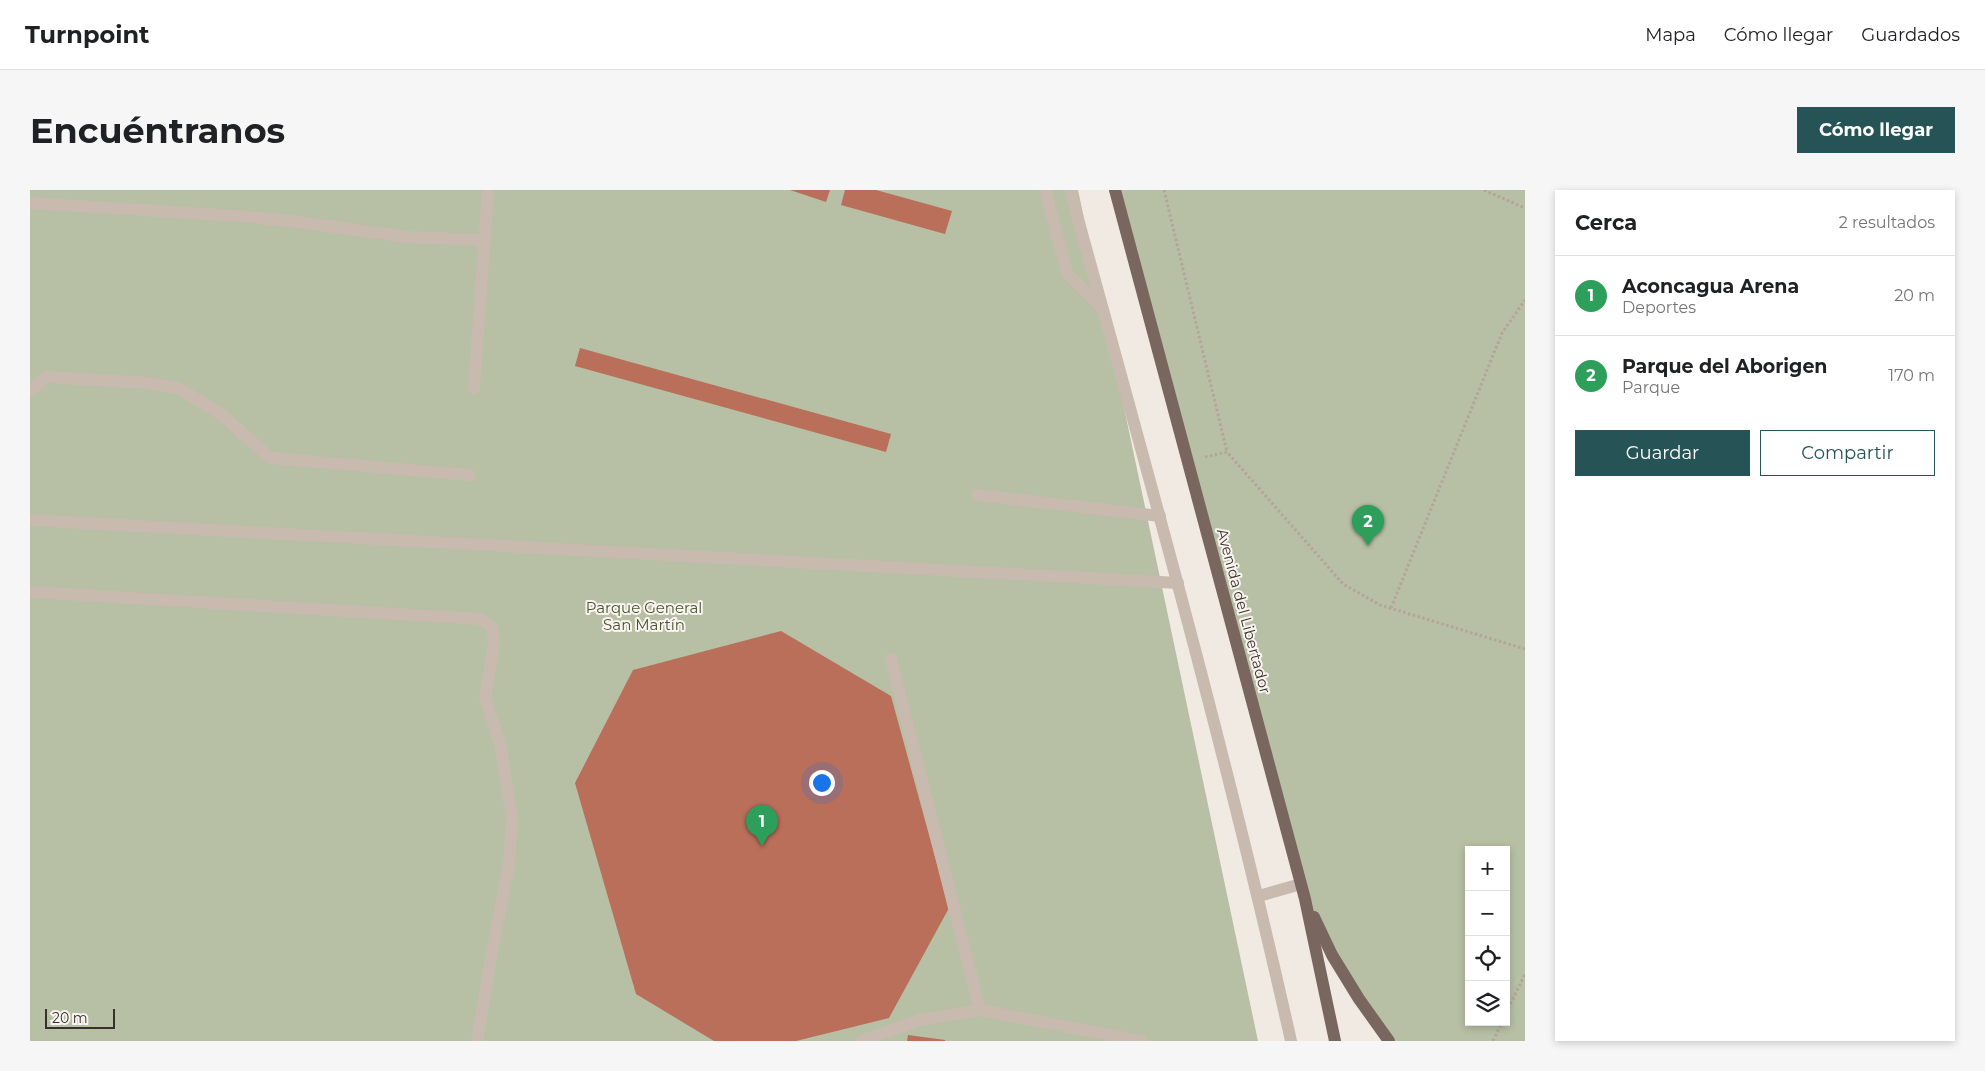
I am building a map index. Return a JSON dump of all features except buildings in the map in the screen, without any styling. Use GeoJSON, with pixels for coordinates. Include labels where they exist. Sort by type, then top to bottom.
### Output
{"type":"FeatureCollection","features":[{"type":"Feature","properties":{"kind":"main road","name":"Avenida del Libertador"},"geometry":{"type":"LineString","coordinates":[[1115,190],[1305,899],[1335,1041]]}},
{"type":"Feature","properties":{"kind":"main road"},"geometry":{"type":"LineString","coordinates":[[1305,899],[1332,955],[1359,999],[1389,1041]]}},
{"type":"Feature","properties":{"kind":"lane"},"geometry":{"type":"LineString","coordinates":[[474,388],[488,190]]}},
{"type":"Feature","properties":{"kind":"lane"},"geometry":{"type":"LineString","coordinates":[[1045,190],[1068,273],[1103,309]]}},
{"type":"Feature","properties":{"kind":"lane"},"geometry":{"type":"LineString","coordinates":[[1070,190],[1178,583],[1259,896],[1291,1041]]}},
{"type":"Feature","properties":{"kind":"lane"},"geometry":{"type":"LineString","coordinates":[[30,203],[237,216],[291,221],[407,237],[484,240]]}},
{"type":"Feature","properties":{"kind":"lane"},"geometry":{"type":"LineString","coordinates":[[30,391],[46,377],[150,383],[178,388],[221,414],[270,458],[470,475]]}},
{"type":"Feature","properties":{"kind":"lane"},"geometry":{"type":"LineString","coordinates":[[978,495],[1160,516]]}},
{"type":"Feature","properties":{"kind":"lane"},"geometry":{"type":"LineString","coordinates":[[30,520],[1178,583]]}},
{"type":"Feature","properties":{"kind":"lane"},"geometry":{"type":"LineString","coordinates":[[30,592],[481,619],[492,626],[494,642],[486,698],[500,744],[512,820],[509,864],[477,1041]]}},
{"type":"Feature","properties":{"kind":"lane"},"geometry":{"type":"LineString","coordinates":[[891,659],[980,1010]]}},
{"type":"Feature","properties":{"kind":"lane"},"geometry":{"type":"LineString","coordinates":[[1259,896],[1301,884]]}},
{"type":"Feature","properties":{"kind":"lane"},"geometry":{"type":"LineString","coordinates":[[862,1041],[920,1020],[980,1010],[1141,1041]]}},
{"type":"Feature","properties":{"kind":"path"},"geometry":{"type":"LineString","coordinates":[[1164,190],[1227,452],[1343,584],[1380,605],[1525,649]]}},
{"type":"Feature","properties":{"kind":"path"},"geometry":{"type":"LineString","coordinates":[[1484,190],[1525,208]]}},
{"type":"Feature","properties":{"kind":"path"},"geometry":{"type":"LineString","coordinates":[[1391,608],[1502,333],[1525,300]]}},
{"type":"Feature","properties":{"kind":"path"},"geometry":{"type":"LineString","coordinates":[[1188,462],[1227,452]]}},
{"type":"Feature","properties":{"kind":"path"},"geometry":{"type":"LineString","coordinates":[[1510,1005],[1525,974]]}},
{"type":"Feature","properties":{"kind":"path"},"geometry":{"type":"LineString","coordinates":[[1493,1041],[1500,1026]]}},
{"type":"Feature","properties":{"kind":"green space","name":"Parque General San Martín"},"geometry":{"type":"Polygon","coordinates":[[[30,190],[1078,190],[1258,1041],[30,1041],[30,190]]]}},
{"type":"Feature","properties":{"kind":"green space"},"geometry":{"type":"Polygon","coordinates":[[[1115,190],[1525,190],[1525,1041],[1389,1041],[1305,899],[1115,190]]]}},
{"type":"Feature","properties":{"kind":"place","name":"Parque del Aborigen"},"geometry":{"type":"Point","coordinates":[1368,546]}},
{"type":"Feature","properties":{"kind":"place","name":"Aconcagua Arena"},"geometry":{"type":"Point","coordinates":[762,846]}}]}
